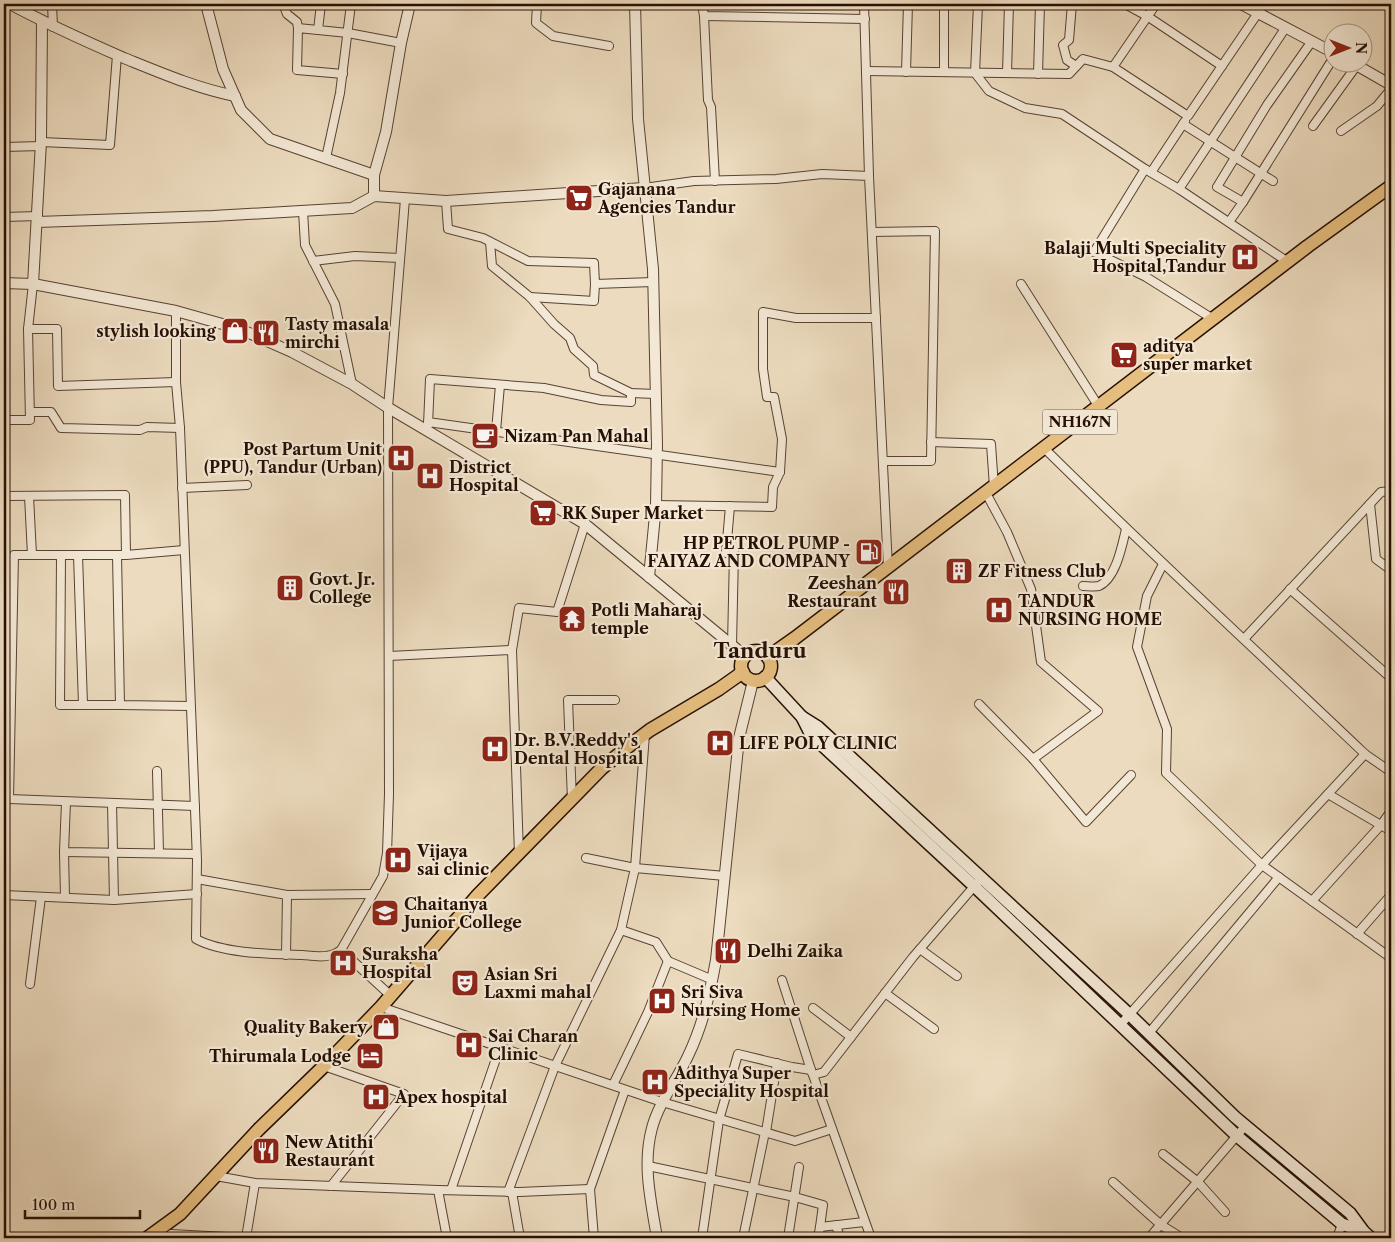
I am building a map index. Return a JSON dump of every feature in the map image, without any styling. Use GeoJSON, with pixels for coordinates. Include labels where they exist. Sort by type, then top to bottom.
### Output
{"type":"FeatureCollection","features":[{"type":"Feature","properties":{"kind":"highway","name":"NH167N"},"geometry":{"type":"LineString","coordinates":[[768,657],[1391,186]]}},
{"type":"Feature","properties":{"kind":"highway"},"geometry":{"type":"LineString","coordinates":[[147,1238],[168,1224],[194,1201],[259,1129],[381,1007],[478,896],[602,769],[645,734],[771,669],[771,664],[765,653],[755,651],[745,656],[741,666],[754,677]]}},
{"type":"Feature","properties":{"kind":"main road"},"geometry":{"type":"LineString","coordinates":[[754,677],[802,717],[818,727],[1237,1136],[1342,1224],[1367,1235]]}},
{"type":"Feature","properties":{"kind":"main road"},"geometry":{"type":"LineString","coordinates":[[978,882],[1129,1014],[1246,1125],[1350,1213],[1367,1235]]}},
{"type":"Feature","properties":{"kind":"street"},"geometry":{"type":"LineString","coordinates":[[10,4],[53,27],[168,77],[204,89],[235,96]]}},
{"type":"Feature","properties":{"kind":"street"},"geometry":{"type":"LineString","coordinates":[[52,4],[53,27]]}},
{"type":"Feature","properties":{"kind":"street"},"geometry":{"type":"LineString","coordinates":[[206,4],[224,69],[241,110],[270,139],[374,175]]}},
{"type":"Feature","properties":{"kind":"street"},"geometry":{"type":"LineString","coordinates":[[283,4],[287,14],[297,22],[297,70],[343,74]]}},
{"type":"Feature","properties":{"kind":"street"},"geometry":{"type":"LineString","coordinates":[[318,30],[321,4]]}},
{"type":"Feature","properties":{"kind":"street"},"geometry":{"type":"LineString","coordinates":[[326,158],[343,74],[351,4]]}},
{"type":"Feature","properties":{"kind":"street"},"geometry":{"type":"LineString","coordinates":[[374,196],[374,175],[386,132],[401,43],[410,4]]}},
{"type":"Feature","properties":{"kind":"street"},"geometry":{"type":"LineString","coordinates":[[537,4],[536,23],[554,36],[609,46]]}},
{"type":"Feature","properties":{"kind":"street"},"geometry":{"type":"LineString","coordinates":[[635,4],[638,120],[653,282],[658,454],[656,505],[649,577]]}},
{"type":"Feature","properties":{"kind":"street"},"geometry":{"type":"LineString","coordinates":[[702,4],[715,181]]}},
{"type":"Feature","properties":{"kind":"street"},"geometry":{"type":"LineString","coordinates":[[864,4],[869,176],[888,568]]}},
{"type":"Feature","properties":{"kind":"street"},"geometry":{"type":"LineString","coordinates":[[906,72],[908,4]]}},
{"type":"Feature","properties":{"kind":"street"},"geometry":{"type":"LineString","coordinates":[[944,4],[944,72]]}},
{"type":"Feature","properties":{"kind":"street"},"geometry":{"type":"LineString","coordinates":[[978,4],[975,73],[989,91],[1025,108],[1062,114],[1179,188],[1288,262]]}},
{"type":"Feature","properties":{"kind":"street"},"geometry":{"type":"LineString","coordinates":[[1007,73],[1009,4]]}},
{"type":"Feature","properties":{"kind":"street"},"geometry":{"type":"LineString","coordinates":[[1038,74],[1040,4]]}},
{"type":"Feature","properties":{"kind":"street"},"geometry":{"type":"LineString","coordinates":[[1072,4],[1069,40],[1063,45],[1067,60],[1076,66]]}},
{"type":"Feature","properties":{"kind":"street"},"geometry":{"type":"LineString","coordinates":[[1125,4],[1147,16],[1222,66]]}},
{"type":"Feature","properties":{"kind":"street"},"geometry":{"type":"LineString","coordinates":[[1113,67],[1156,4]]}},
{"type":"Feature","properties":{"kind":"street"},"geometry":{"type":"LineString","coordinates":[[1241,4],[1262,8],[1286,27],[1322,46]]}},
{"type":"Feature","properties":{"kind":"street"},"geometry":{"type":"LineString","coordinates":[[1386,4],[1391,7]]}},
{"type":"Feature","properties":{"kind":"street"},"geometry":{"type":"LineString","coordinates":[[1213,319],[1146,278],[1094,252],[1148,170],[1183,124],[1262,8]]}},
{"type":"Feature","properties":{"kind":"street"},"geometry":{"type":"LineString","coordinates":[[704,16],[865,19]]}},
{"type":"Feature","properties":{"kind":"street"},"geometry":{"type":"LineString","coordinates":[[4,420],[30,420],[28,328],[38,219],[42,21]]}},
{"type":"Feature","properties":{"kind":"street"},"geometry":{"type":"LineString","coordinates":[[1179,188],[1286,27]]}},
{"type":"Feature","properties":{"kind":"street"},"geometry":{"type":"LineString","coordinates":[[298,28],[348,33],[401,43]]}},
{"type":"Feature","properties":{"kind":"street"},"geometry":{"type":"LineString","coordinates":[[1243,202],[1217,188],[1267,105],[1312,41]]}},
{"type":"Feature","properties":{"kind":"street"},"geometry":{"type":"LineString","coordinates":[[4,147],[41,144],[110,146],[117,55]]}},
{"type":"Feature","properties":{"kind":"street"},"geometry":{"type":"LineString","coordinates":[[866,71],[1069,74],[1083,59],[1113,67],[1188,116]]}},
{"type":"Feature","properties":{"kind":"street"},"geometry":{"type":"LineString","coordinates":[[1229,222],[1324,72]]}},
{"type":"Feature","properties":{"kind":"street"},"geometry":{"type":"LineString","coordinates":[[1313,126],[1349,72]]}},
{"type":"Feature","properties":{"kind":"street"},"geometry":{"type":"LineString","coordinates":[[1341,131],[1377,106],[1391,87],[1367,72]]}},
{"type":"Feature","properties":{"kind":"street"},"geometry":{"type":"LineString","coordinates":[[1183,124],[1273,181]]}},
{"type":"Feature","properties":{"kind":"street"},"geometry":{"type":"LineString","coordinates":[[4,217],[38,219],[213,216],[352,208],[374,196],[446,201],[644,188],[694,181],[776,179],[822,174],[869,176]]}},
{"type":"Feature","properties":{"kind":"street"},"geometry":{"type":"LineString","coordinates":[[176,311],[176,382],[180,428],[195,806],[196,939],[206,945],[222,948],[286,955],[319,957],[334,955],[341,950],[383,876],[387,854],[389,794],[388,408],[405,199]]}},
{"type":"Feature","properties":{"kind":"street"},"geometry":{"type":"LineString","coordinates":[[446,201],[448,229],[483,238],[528,261],[594,263],[594,302],[530,297]]}},
{"type":"Feature","properties":{"kind":"street"},"geometry":{"type":"LineString","coordinates":[[303,211],[305,245],[335,304],[352,384]]}},
{"type":"Feature","properties":{"kind":"street"},"geometry":{"type":"LineString","coordinates":[[872,232],[935,231],[931,461],[883,461]]}},
{"type":"Feature","properties":{"kind":"street"},"geometry":{"type":"LineString","coordinates":[[490,242],[492,266],[530,297],[554,324],[570,338],[574,349],[593,366],[594,375],[631,394],[655,394]]}},
{"type":"Feature","properties":{"kind":"street"},"geometry":{"type":"LineString","coordinates":[[313,261],[355,256],[400,258]]}},
{"type":"Feature","properties":{"kind":"street"},"geometry":{"type":"LineString","coordinates":[[595,284],[653,282]]}},
{"type":"Feature","properties":{"kind":"street"},"geometry":{"type":"LineString","coordinates":[[4,283],[32,284],[176,311],[240,329],[292,352],[352,384],[388,408],[428,427],[585,524],[745,656]]}},
{"type":"Feature","properties":{"kind":"street"},"geometry":{"type":"LineString","coordinates":[[1021,284],[1099,407]]}},
{"type":"Feature","properties":{"kind":"street"},"geometry":{"type":"LineString","coordinates":[[656,505],[772,507],[774,487],[780,472],[782,438],[774,397],[767,397],[763,369],[763,312],[796,318],[876,318]]}},
{"type":"Feature","properties":{"kind":"street"},"geometry":{"type":"LineString","coordinates":[[28,328],[57,329],[58,386],[176,382]]}},
{"type":"Feature","properties":{"kind":"street"},"geometry":{"type":"LineString","coordinates":[[428,427],[430,379],[544,388],[601,400],[631,402],[631,394]]}},
{"type":"Feature","properties":{"kind":"street"},"geometry":{"type":"LineString","coordinates":[[496,431],[500,385]]}},
{"type":"Feature","properties":{"kind":"street"},"geometry":{"type":"LineString","coordinates":[[30,412],[51,412],[61,428],[140,430],[147,427],[180,428]]}},
{"type":"Feature","properties":{"kind":"street"},"geometry":{"type":"LineString","coordinates":[[428,427],[496,431],[780,472]]}},
{"type":"Feature","properties":{"kind":"street"},"geometry":{"type":"LineString","coordinates":[[932,442],[991,444],[990,490],[1031,588],[1042,662],[1098,711],[1033,759]]}},
{"type":"Feature","properties":{"kind":"street"},"geometry":{"type":"LineString","coordinates":[[1044,448],[1126,529],[1365,754],[1391,772]]}},
{"type":"Feature","properties":{"kind":"street"},"geometry":{"type":"LineString","coordinates":[[182,488],[247,485]]}},
{"type":"Feature","properties":{"kind":"street"},"geometry":{"type":"LineString","coordinates":[[1244,639],[1381,492],[1391,491]]}},
{"type":"Feature","properties":{"kind":"street"},"geometry":{"type":"LineString","coordinates":[[4,496],[125,495],[121,555],[120,705]]}},
{"type":"Feature","properties":{"kind":"street"},"geometry":{"type":"LineString","coordinates":[[30,496],[32,555]]}},
{"type":"Feature","properties":{"kind":"street"},"geometry":{"type":"LineString","coordinates":[[1370,504],[1376,559],[1391,570]]}},
{"type":"Feature","properties":{"kind":"street"},"geometry":{"type":"LineString","coordinates":[[730,506],[726,553],[734,553],[732,644]]}},
{"type":"Feature","properties":{"kind":"street"},"geometry":{"type":"LineString","coordinates":[[519,854],[512,650],[518,608],[557,612],[585,524]]}},
{"type":"Feature","properties":{"kind":"street"},"geometry":{"type":"LineString","coordinates":[[1082,586],[1098,586],[1108,578],[1120,554],[1126,529]]}},
{"type":"Feature","properties":{"kind":"street"},"geometry":{"type":"LineString","coordinates":[[184,550],[121,555],[14,555],[7,799],[195,806]]}},
{"type":"Feature","properties":{"kind":"street"},"geometry":{"type":"LineString","coordinates":[[61,555],[60,705],[190,706]]}},
{"type":"Feature","properties":{"kind":"street"},"geometry":{"type":"LineString","coordinates":[[78,555],[83,705]]}},
{"type":"Feature","properties":{"kind":"street"},"geometry":{"type":"LineString","coordinates":[[1164,564],[1147,596],[1137,647],[1166,729],[1166,773],[1262,865],[1391,958]]}},
{"type":"Feature","properties":{"kind":"street"},"geometry":{"type":"LineString","coordinates":[[1290,589],[1391,678]]}},
{"type":"Feature","properties":{"kind":"street"},"geometry":{"type":"LineString","coordinates":[[389,656],[512,650]]}},
{"type":"Feature","properties":{"kind":"street"},"geometry":{"type":"LineString","coordinates":[[656,1238],[648,1186],[647,1157],[652,1127],[662,1102],[684,1064],[701,1026],[713,980],[739,738],[754,677]]}},
{"type":"Feature","properties":{"kind":"street"},"geometry":{"type":"LineString","coordinates":[[572,800],[568,700],[615,700]]}},
{"type":"Feature","properties":{"kind":"street"},"geometry":{"type":"LineString","coordinates":[[979,704],[1033,759],[1086,822],[1131,775]]}},
{"type":"Feature","properties":{"kind":"street"},"geometry":{"type":"LineString","coordinates":[[520,1238],[510,1192],[555,1066],[621,930],[635,868],[645,734]]}},
{"type":"Feature","properties":{"kind":"street"},"geometry":{"type":"LineString","coordinates":[[1121,1024],[1262,865],[1365,754]]}},
{"type":"Feature","properties":{"kind":"street"},"geometry":{"type":"LineString","coordinates":[[156,771],[160,853]]}},
{"type":"Feature","properties":{"kind":"street"},"geometry":{"type":"LineString","coordinates":[[1328,794],[1391,831]]}},
{"type":"Feature","properties":{"kind":"street"},"geometry":{"type":"LineString","coordinates":[[65,897],[66,802]]}},
{"type":"Feature","properties":{"kind":"street"},"geometry":{"type":"LineString","coordinates":[[112,803],[114,900]]}},
{"type":"Feature","properties":{"kind":"street"},"geometry":{"type":"LineString","coordinates":[[1312,901],[1381,825],[1391,811]]}},
{"type":"Feature","properties":{"kind":"street"},"geometry":{"type":"LineString","coordinates":[[64,852],[196,854]]}},
{"type":"Feature","properties":{"kind":"street"},"geometry":{"type":"LineString","coordinates":[[586,858],[635,868],[725,876]]}},
{"type":"Feature","properties":{"kind":"street"},"geometry":{"type":"LineString","coordinates":[[1149,1033],[1280,877]]}},
{"type":"Feature","properties":{"kind":"street"},"geometry":{"type":"LineString","coordinates":[[197,879],[287,895],[372,894]]}},
{"type":"Feature","properties":{"kind":"street"},"geometry":{"type":"LineString","coordinates":[[702,1238],[720,1120],[738,1054],[812,1072],[824,1072],[920,949],[978,882]]}},
{"type":"Feature","properties":{"kind":"street"},"geometry":{"type":"LineString","coordinates":[[4,895],[114,900],[197,894]]}},
{"type":"Feature","properties":{"kind":"street"},"geometry":{"type":"LineString","coordinates":[[286,955],[287,895]]}},
{"type":"Feature","properties":{"kind":"street"},"geometry":{"type":"LineString","coordinates":[[1357,934],[1391,895]]}},
{"type":"Feature","properties":{"kind":"street"},"geometry":{"type":"LineString","coordinates":[[30,984],[41,896]]}},
{"type":"Feature","properties":{"kind":"street"},"geometry":{"type":"LineString","coordinates":[[621,930],[656,942],[668,961],[713,980]]}},
{"type":"Feature","properties":{"kind":"street"},"geometry":{"type":"LineString","coordinates":[[920,949],[957,976]]}},
{"type":"Feature","properties":{"kind":"street"},"geometry":{"type":"LineString","coordinates":[[341,950],[390,995]]}},
{"type":"Feature","properties":{"kind":"street"},"geometry":{"type":"LineString","coordinates":[[613,1085],[648,1012],[668,961]]}},
{"type":"Feature","properties":{"kind":"street"},"geometry":{"type":"LineString","coordinates":[[782,980],[812,1072],[871,1238]]}},
{"type":"Feature","properties":{"kind":"street"},"geometry":{"type":"LineString","coordinates":[[885,993],[934,1030]]}},
{"type":"Feature","properties":{"kind":"street"},"geometry":{"type":"LineString","coordinates":[[381,1007],[662,1102],[795,1141],[832,1128]]}},
{"type":"Feature","properties":{"kind":"street"},"geometry":{"type":"LineString","coordinates":[[813,1008],[851,1036]]}},
{"type":"Feature","properties":{"kind":"street"},"geometry":{"type":"LineString","coordinates":[[452,1190],[500,1047]]}},
{"type":"Feature","properties":{"kind":"street"},"geometry":{"type":"LineString","coordinates":[[743,1238],[777,1063]]}},
{"type":"Feature","properties":{"kind":"street"},"geometry":{"type":"LineString","coordinates":[[324,1066],[404,1094],[331,1186]]}},
{"type":"Feature","properties":{"kind":"street"},"geometry":{"type":"LineString","coordinates":[[594,1238],[590,1189],[626,1090]]}},
{"type":"Feature","properties":{"kind":"street"},"geometry":{"type":"LineString","coordinates":[[1149,1238],[1246,1125]]}},
{"type":"Feature","properties":{"kind":"street"},"geometry":{"type":"LineString","coordinates":[[1164,1154],[1198,1182],[1225,1212]]}},
{"type":"Feature","properties":{"kind":"street"},"geometry":{"type":"LineString","coordinates":[[648,1166],[795,1197],[823,1205],[818,1238]]}},
{"type":"Feature","properties":{"kind":"street"},"geometry":{"type":"LineString","coordinates":[[788,1238],[799,1167]]}},
{"type":"Feature","properties":{"kind":"street"},"geometry":{"type":"LineString","coordinates":[[216,1176],[255,1183],[438,1190],[510,1192],[590,1189]]}},
{"type":"Feature","properties":{"kind":"street"},"geometry":{"type":"LineString","coordinates":[[1113,1182],[1161,1224],[1182,1238]]}},
{"type":"Feature","properties":{"kind":"street"},"geometry":{"type":"LineString","coordinates":[[246,1238],[255,1183]]}},
{"type":"Feature","properties":{"kind":"street"},"geometry":{"type":"LineString","coordinates":[[438,1190],[447,1238]]}},
{"type":"Feature","properties":{"kind":"street"},"geometry":{"type":"LineString","coordinates":[[820,1227],[864,1222]]}},
{"type":"Feature","properties":{"kind":"street"},"geometry":{"type":"LineString","coordinates":[[1338,1238],[1342,1224]]}},
{"type":"Feature","properties":{"kind":"street"},"geometry":{"type":"LineString","coordinates":[[836,1225],[840,1238]]}},
{"type":"Feature","properties":{"kind":"street"},"geometry":{"type":"LineString","coordinates":[[166,1238],[172,1234],[246,1238],[312,1238]]}},
{"type":"Feature","properties":{"kind":"place","name":"Gajanana Agencies Tandur"},"geometry":{"type":"Point","coordinates":[579,198]}},
{"type":"Feature","properties":{"kind":"place","name":"Balaji Multi Speciality Hospital,Tandur"},"geometry":{"type":"Point","coordinates":[1245,257]}},
{"type":"Feature","properties":{"kind":"place","name":"stylish looking"},"geometry":{"type":"Point","coordinates":[235,331]}},
{"type":"Feature","properties":{"kind":"place","name":"Tasty masala mirchi"},"geometry":{"type":"Point","coordinates":[266,333]}},
{"type":"Feature","properties":{"kind":"place","name":"aditya super market"},"geometry":{"type":"Point","coordinates":[1124,355]}},
{"type":"Feature","properties":{"kind":"place","name":"Nizam Pan Mahal"},"geometry":{"type":"Point","coordinates":[485,436]}},
{"type":"Feature","properties":{"kind":"place","name":"Post Partum Unit (PPU), Tandur (Urban)"},"geometry":{"type":"Point","coordinates":[401,458]}},
{"type":"Feature","properties":{"kind":"place","name":"District Hospital"},"geometry":{"type":"Point","coordinates":[430,476]}},
{"type":"Feature","properties":{"kind":"place","name":"RK Super Market"},"geometry":{"type":"Point","coordinates":[543,513]}},
{"type":"Feature","properties":{"kind":"place","name":"HP PETROL PUMP - FAIYAZ AND COMPANY"},"geometry":{"type":"Point","coordinates":[869,552]}},
{"type":"Feature","properties":{"kind":"place","name":"ZF Fitness Club"},"geometry":{"type":"Point","coordinates":[959,571]}},
{"type":"Feature","properties":{"kind":"place","name":"Govt. Jr. College"},"geometry":{"type":"Point","coordinates":[290,588]}},
{"type":"Feature","properties":{"kind":"place","name":"Zeeshan Restaurant"},"geometry":{"type":"Point","coordinates":[896,592]}},
{"type":"Feature","properties":{"kind":"place","name":"TANDUR NURSING HOME"},"geometry":{"type":"Point","coordinates":[999,610]}},
{"type":"Feature","properties":{"kind":"place","name":"Potli Maharaj temple"},"geometry":{"type":"Point","coordinates":[572,619]}},
{"type":"Feature","properties":{"kind":"place","name":"LIFE POLY CLINIC"},"geometry":{"type":"Point","coordinates":[720,743]}},
{"type":"Feature","properties":{"kind":"place","name":"Dr. B.V.Reddy's Dental Hospital"},"geometry":{"type":"Point","coordinates":[495,749]}},
{"type":"Feature","properties":{"kind":"place","name":"Vijaya sai clinic"},"geometry":{"type":"Point","coordinates":[398,860]}},
{"type":"Feature","properties":{"kind":"place","name":"Chaitanya Junior College"},"geometry":{"type":"Point","coordinates":[385,913]}},
{"type":"Feature","properties":{"kind":"place","name":"Delhi Zaika"},"geometry":{"type":"Point","coordinates":[728,951]}},
{"type":"Feature","properties":{"kind":"place","name":"Suraksha Hospital"},"geometry":{"type":"Point","coordinates":[343,963]}},
{"type":"Feature","properties":{"kind":"place","name":"Asian Sri Laxmi mahal"},"geometry":{"type":"Point","coordinates":[465,983]}},
{"type":"Feature","properties":{"kind":"place","name":"Sri Siva Nursing Home"},"geometry":{"type":"Point","coordinates":[662,1001]}},
{"type":"Feature","properties":{"kind":"place","name":"Quality Bakery"},"geometry":{"type":"Point","coordinates":[386,1027]}},
{"type":"Feature","properties":{"kind":"place","name":"Sai Charan Clinic"},"geometry":{"type":"Point","coordinates":[469,1045]}},
{"type":"Feature","properties":{"kind":"place","name":"Thirumala Lodge"},"geometry":{"type":"Point","coordinates":[370,1056]}},
{"type":"Feature","properties":{"kind":"place","name":"Adithya Super Speciality Hospital"},"geometry":{"type":"Point","coordinates":[655,1082]}},
{"type":"Feature","properties":{"kind":"place","name":"Apex hospital"},"geometry":{"type":"Point","coordinates":[376,1097]}},
{"type":"Feature","properties":{"kind":"place","name":"New Atithi Restaurant"},"geometry":{"type":"Point","coordinates":[266,1151]}},
{"type":"Feature","properties":{"kind":"district","name":"Tanduru"},"geometry":{"type":"Point","coordinates":[760,651]}}]}
